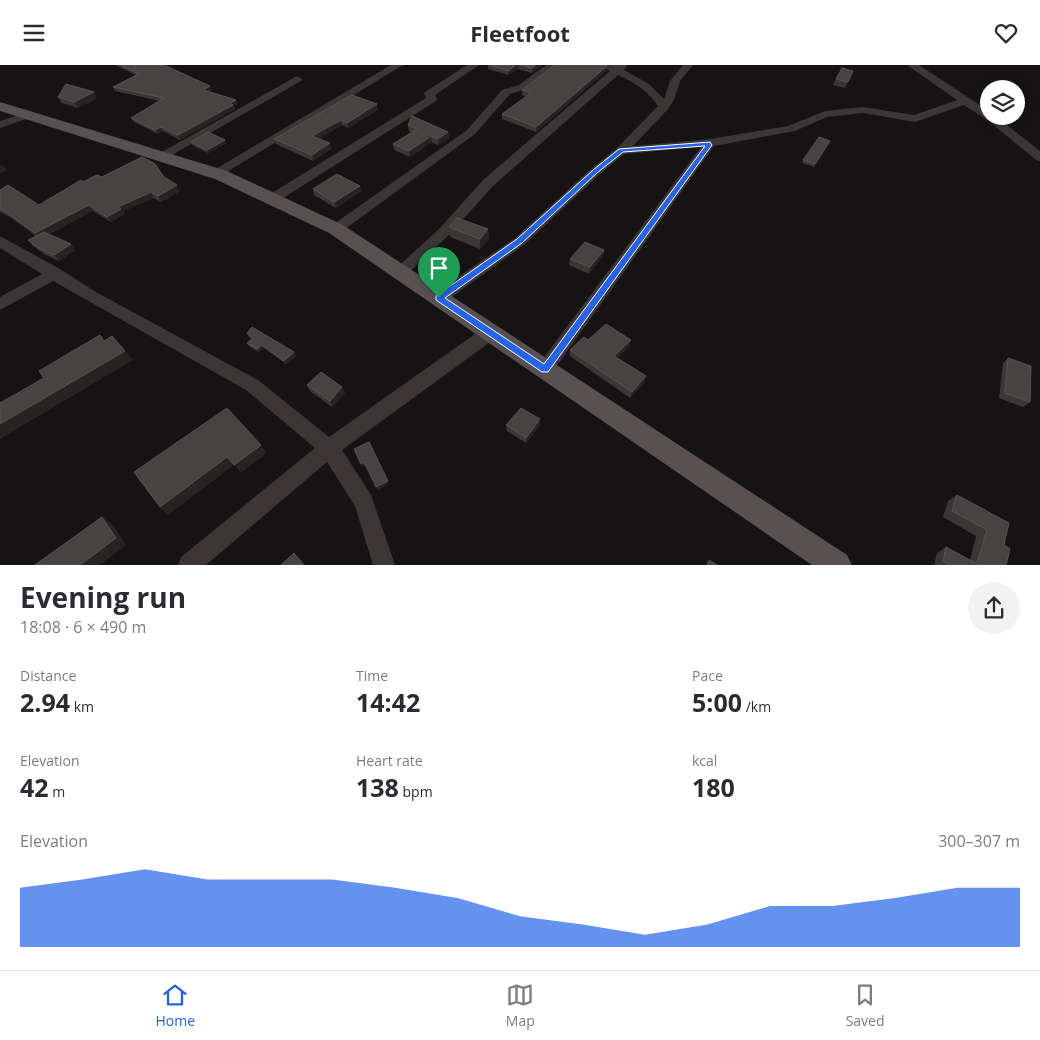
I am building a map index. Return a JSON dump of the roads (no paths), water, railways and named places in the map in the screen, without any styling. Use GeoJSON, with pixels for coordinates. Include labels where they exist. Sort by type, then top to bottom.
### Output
{"type":"FeatureCollection","features":[{"type":"Feature","properties":{"kind":"main road"},"geometry":{"type":"LineString","coordinates":[[0,106],[215,173],[336,229],[837,565]]}},
{"type":"Feature","properties":{"kind":"street"},"geometry":{"type":"LineString","coordinates":[[215,173],[398,65]]}},
{"type":"Feature","properties":{"kind":"street"},"geometry":{"type":"LineString","coordinates":[[272,199],[432,99],[429,94],[474,65]]}},
{"type":"Feature","properties":{"kind":"street"},"geometry":{"type":"LineString","coordinates":[[336,229],[471,132],[506,92],[523,87],[553,65]]}},
{"type":"Feature","properties":{"kind":"street"},"geometry":{"type":"LineString","coordinates":[[604,65],[620,68],[647,85],[657,94],[664,107]]}},
{"type":"Feature","properties":{"kind":"street"},"geometry":{"type":"LineString","coordinates":[[439,298],[520,241],[595,172],[621,151],[664,107],[669,100],[675,81],[688,65]]}},
{"type":"Feature","properties":{"kind":"street"},"geometry":{"type":"LineString","coordinates":[[912,65],[994,120],[1040,157]]}},
{"type":"Feature","properties":{"kind":"street"},"geometry":{"type":"LineString","coordinates":[[400,273],[444,232],[488,183],[620,68]]}},
{"type":"Feature","properties":{"kind":"street"},"geometry":{"type":"LineString","coordinates":[[161,157],[297,79]]}},
{"type":"Feature","properties":{"kind":"street"},"geometry":{"type":"LineString","coordinates":[[621,151],[710,143],[791,129],[825,114],[864,110],[915,119],[965,101]]}},
{"type":"Feature","properties":{"kind":"street"},"geometry":{"type":"LineString","coordinates":[[0,125],[28,115]]}},
{"type":"Feature","properties":{"kind":"street"},"geometry":{"type":"LineString","coordinates":[[545,369],[710,143]]}},
{"type":"Feature","properties":{"kind":"street"},"geometry":{"type":"LineString","coordinates":[[0,241],[90,296],[252,385],[329,448],[364,502],[384,565]]}},
{"type":"Feature","properties":{"kind":"street"},"geometry":{"type":"LineString","coordinates":[[0,304],[55,273]]}},
{"type":"Feature","properties":{"kind":"street"},"geometry":{"type":"LineString","coordinates":[[189,565],[329,448],[491,332]]}}]}
